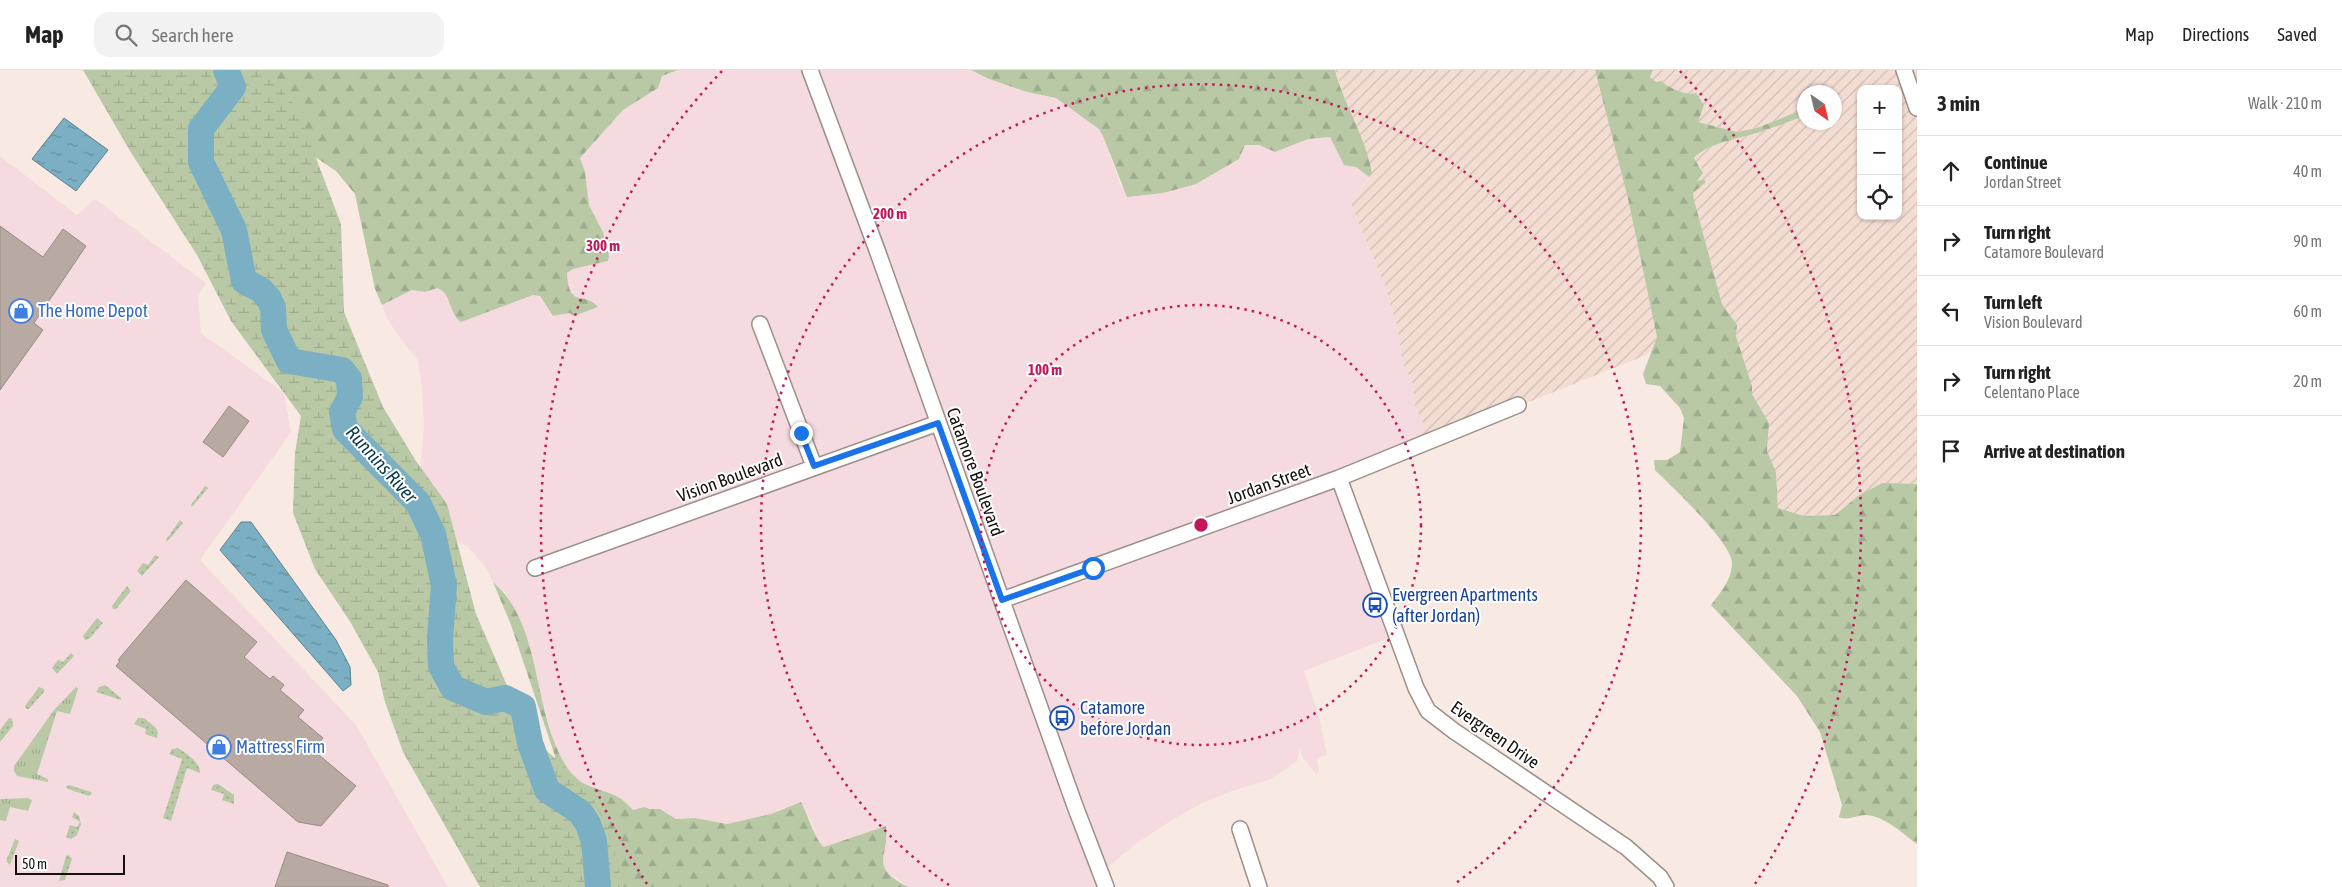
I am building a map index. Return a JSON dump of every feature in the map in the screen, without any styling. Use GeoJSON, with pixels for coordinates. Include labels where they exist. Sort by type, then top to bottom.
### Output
{"type":"FeatureCollection","features":[{"type":"Feature","properties":{"kind":"street","name":"Catamore Boulevard"},"geometry":{"type":"LineString","coordinates":[[810,70],[1075,806],[1106,887]]}},
{"type":"Feature","properties":{"kind":"street"},"geometry":{"type":"LineString","coordinates":[[1904,70],[1917,108]]}},
{"type":"Feature","properties":{"kind":"street"},"geometry":{"type":"LineString","coordinates":[[760,324],[814,466]]}},
{"type":"Feature","properties":{"kind":"street","name":"Jordan Street"},"geometry":{"type":"LineString","coordinates":[[1002,600],[1338,478],[1518,405]]}},
{"type":"Feature","properties":{"kind":"street","name":"Vision Boulevard"},"geometry":{"type":"LineString","coordinates":[[535,568],[753,491],[814,466],[938,423]]}},
{"type":"Feature","properties":{"kind":"street","name":"Evergreen Drive"},"geometry":{"type":"LineString","coordinates":[[1338,478],[1394,633],[1416,688],[1428,711],[1454,732],[1626,847],[1660,877],[1666,887]]}},
{"type":"Feature","properties":{"kind":"street"},"geometry":{"type":"LineString","coordinates":[[1240,829],[1259,887]]}},
{"type":"Feature","properties":{"kind":"shaded area"},"geometry":{"type":"Polygon","coordinates":[[[678,70],[971,70],[989,79],[1027,92],[1056,98],[1099,129],[1121,187],[1196,184],[1239,159],[1245,145],[1259,145],[1275,152],[1308,139],[1331,137],[1344,164],[1356,167],[1369,177],[1351,204],[1385,286],[1398,329],[1402,361],[1413,384],[1415,407],[1426,427],[1416,438],[1418,446],[1340,481],[1396,635],[1304,671],[1319,716],[1327,755],[1317,758],[1319,770],[1317,775],[1303,758],[1300,748],[1297,761],[1271,779],[1229,792],[1202,803],[1137,843],[1102,872],[1108,887],[908,887],[884,869],[882,857],[887,834],[886,827],[824,847],[819,844],[810,818],[785,807],[771,814],[727,824],[695,818],[676,819],[660,809],[644,807],[633,810],[616,796],[585,785],[572,776],[555,747],[517,614],[505,592],[493,582],[486,567],[467,546],[441,534],[417,487],[424,424],[418,360],[388,320],[382,305],[412,290],[425,292],[437,288],[444,290],[456,317],[461,322],[533,295],[540,296],[553,316],[569,313],[574,316],[598,306],[571,295],[568,287],[567,274],[573,269],[608,261],[609,256],[603,232],[589,205],[585,172],[580,158],[623,110],[658,88],[662,76],[678,70]]]}},
{"type":"Feature","properties":{"kind":"shaded area"},"geometry":{"type":"Polygon","coordinates":[[[1335,70],[1595,70],[1628,199],[1657,337],[1652,350],[1644,356],[1418,446],[1416,438],[1426,427],[1415,407],[1413,384],[1402,361],[1398,329],[1385,286],[1351,204],[1372,174],[1335,70]]]}},
{"type":"Feature","properties":{"kind":"shaded area"},"geometry":{"type":"Polygon","coordinates":[[[1653,70],[1917,70],[1917,484],[1905,484],[1858,496],[1835,515],[1804,516],[1778,508],[1776,472],[1767,451],[1769,423],[1752,394],[1752,386],[1736,336],[1737,325],[1722,304],[1694,200],[1693,193],[1699,182],[1697,181],[1702,169],[1694,158],[1699,152],[1735,137],[1761,131],[1797,118],[1797,130],[1842,130],[1842,85],[1797,85],[1797,112],[1757,128],[1737,132],[1698,122],[1704,105],[1690,95],[1668,88],[1661,81],[1656,82],[1650,77],[1653,70]]]}},
{"type":"Feature","properties":{"kind":"shaded area"},"geometry":{"type":"Polygon","coordinates":[[[0,156],[77,215],[95,199],[206,283],[198,296],[201,333],[284,393],[291,432],[200,560],[356,725],[448,887],[0,887],[0,156]]]}},
{"type":"Feature","properties":{"kind":"green space"},"geometry":{"type":"Polygon","coordinates":[[[83,70],[265,70],[297,108],[341,224],[344,312],[383,407],[416,461],[447,504],[476,614],[512,697],[536,741],[581,782],[593,799],[610,835],[623,887],[480,887],[403,752],[385,702],[378,672],[351,623],[315,569],[293,513],[295,453],[301,416],[231,321],[197,255],[130,151],[83,70]]]}},
{"type":"Feature","properties":{"kind":"green space"},"geometry":{"type":"Polygon","coordinates":[[[235,70],[678,70],[662,76],[658,88],[623,110],[580,158],[585,172],[589,205],[603,232],[609,256],[608,261],[573,269],[567,273],[568,284],[574,296],[593,302],[598,307],[574,316],[569,313],[553,316],[540,296],[533,295],[461,322],[454,314],[446,295],[437,288],[425,292],[412,290],[382,305],[375,289],[355,194],[336,171],[302,148],[235,70]]]}},
{"type":"Feature","properties":{"kind":"green space"},"geometry":{"type":"Polygon","coordinates":[[[971,70],[1335,70],[1365,147],[1372,174],[1369,177],[1356,167],[1344,165],[1330,137],[1308,139],[1275,152],[1259,145],[1245,145],[1239,159],[1196,184],[1163,193],[1127,197],[1099,129],[1056,98],[1027,92],[989,79],[971,70]]]}},
{"type":"Feature","properties":{"kind":"green space"},"geometry":{"type":"Polygon","coordinates":[[[1595,70],[1653,70],[1650,77],[1656,82],[1661,81],[1673,89],[1683,92],[1696,93],[1704,105],[1698,122],[1737,132],[1757,128],[1797,112],[1797,119],[1763,131],[1717,144],[1694,158],[1703,173],[1697,181],[1705,180],[1705,183],[1693,193],[1694,200],[1722,304],[1737,325],[1736,336],[1752,386],[1752,394],[1769,423],[1767,451],[1776,472],[1778,508],[1804,516],[1835,515],[1858,496],[1882,483],[1917,484],[1917,844],[1893,826],[1873,816],[1839,817],[1842,805],[1820,732],[1797,696],[1711,605],[1725,586],[1730,576],[1732,565],[1730,556],[1713,530],[1655,470],[1654,460],[1667,460],[1680,452],[1684,418],[1680,408],[1660,386],[1646,384],[1643,374],[1657,337],[1628,199],[1595,70]]]}},
{"type":"Feature","properties":{"kind":"green space"},"geometry":{"type":"Polygon","coordinates":[[[205,486],[208,488],[192,507],[191,505],[205,486]]]}},
{"type":"Feature","properties":{"kind":"green space"},"geometry":{"type":"Polygon","coordinates":[[[180,520],[183,523],[167,542],[166,540],[180,520]]]}},
{"type":"Feature","properties":{"kind":"green space"},"geometry":{"type":"Polygon","coordinates":[[[155,555],[159,557],[142,576],[137,571],[143,563],[148,565],[155,555]]]}},
{"type":"Feature","properties":{"kind":"green space"},"geometry":{"type":"Polygon","coordinates":[[[493,582],[510,601],[522,624],[549,728],[559,752],[572,774],[581,782],[619,797],[633,810],[644,807],[660,809],[676,819],[695,818],[727,824],[771,814],[801,802],[815,833],[824,847],[886,826],[884,866],[888,873],[908,887],[549,887],[555,756],[511,625],[493,582]]]}},
{"type":"Feature","properties":{"kind":"green space"},"geometry":{"type":"Polygon","coordinates":[[[127,586],[131,591],[116,609],[113,609],[112,606],[127,586]]]}},
{"type":"Feature","properties":{"kind":"green space"},"geometry":{"type":"Polygon","coordinates":[[[97,618],[103,623],[89,639],[85,640],[83,636],[97,618]]]}},
{"type":"Feature","properties":{"kind":"green space"},"geometry":{"type":"Polygon","coordinates":[[[71,653],[74,656],[57,674],[52,668],[58,660],[63,662],[71,653]]]}},
{"type":"Feature","properties":{"kind":"green space"},"geometry":{"type":"Polygon","coordinates":[[[105,685],[121,700],[96,692],[99,687],[105,685]]]}},
{"type":"Feature","properties":{"kind":"green space"},"geometry":{"type":"Polygon","coordinates":[[[39,687],[44,689],[44,692],[29,709],[26,709],[25,706],[39,687]]]}},
{"type":"Feature","properties":{"kind":"green space"},"geometry":{"type":"Polygon","coordinates":[[[76,687],[78,689],[70,714],[57,711],[37,774],[48,779],[48,782],[17,776],[14,766],[54,710],[76,687]]]}},
{"type":"Feature","properties":{"kind":"green space"},"geometry":{"type":"Polygon","coordinates":[[[9,718],[12,719],[13,726],[0,742],[0,730],[9,718]]]}},
{"type":"Feature","properties":{"kind":"green space"},"geometry":{"type":"Polygon","coordinates":[[[138,718],[144,718],[156,728],[157,738],[145,734],[146,729],[134,724],[138,718]]]}},
{"type":"Feature","properties":{"kind":"green space"},"geometry":{"type":"Polygon","coordinates":[[[178,748],[196,762],[200,773],[187,768],[171,821],[163,818],[182,759],[169,754],[172,749],[178,748]]]}},
{"type":"Feature","properties":{"kind":"green space"},"geometry":{"type":"Polygon","coordinates":[[[218,784],[234,795],[234,804],[222,800],[224,794],[211,790],[213,785],[218,784]]]}},
{"type":"Feature","properties":{"kind":"green space"},"geometry":{"type":"Polygon","coordinates":[[[69,785],[92,794],[89,796],[68,789],[66,786],[69,785]]]}},
{"type":"Feature","properties":{"kind":"green space"},"geometry":{"type":"Polygon","coordinates":[[[28,798],[32,800],[28,811],[10,807],[6,821],[0,820],[0,799],[28,798]]]}},
{"type":"Feature","properties":{"kind":"green space"},"geometry":{"type":"Polygon","coordinates":[[[74,812],[79,816],[81,824],[77,835],[71,839],[66,837],[70,825],[77,827],[80,822],[72,817],[74,812]]]}},
{"type":"Feature","properties":{"kind":"green space"},"geometry":{"type":"Polygon","coordinates":[[[15,839],[19,841],[10,865],[6,861],[15,839]]]}},
{"type":"Feature","properties":{"kind":"green space"},"geometry":{"type":"Polygon","coordinates":[[[69,855],[72,859],[65,880],[59,881],[66,856],[69,855]]]}},
{"type":"Feature","properties":{"kind":"water"},"geometry":{"type":"Polygon","coordinates":[[[64,118],[108,150],[76,191],[32,159],[64,118]]]}},
{"type":"Feature","properties":{"kind":"water"},"geometry":{"type":"Polygon","coordinates":[[[241,522],[251,522],[336,640],[350,667],[351,685],[343,691],[220,550],[241,522]]]}},
{"type":"Feature","properties":{"kind":"building"},"geometry":{"type":"Polygon","coordinates":[[[0,226],[43,257],[63,229],[86,246],[34,323],[43,330],[0,390],[0,226]]]}},
{"type":"Feature","properties":{"kind":"building"},"geometry":{"type":"Polygon","coordinates":[[[229,406],[249,421],[223,457],[203,442],[229,406]]]}},
{"type":"Feature","properties":{"kind":"building"},"geometry":{"type":"Polygon","coordinates":[[[186,580],[257,642],[244,657],[270,679],[273,676],[284,685],[280,690],[304,710],[298,717],[323,738],[313,750],[356,786],[321,826],[298,822],[116,666],[120,661],[118,660],[186,580]]]}},
{"type":"Feature","properties":{"kind":"building"},"geometry":{"type":"Polygon","coordinates":[[[287,852],[388,885],[388,887],[275,887],[287,852]]]}},
{"type":"Feature","properties":{"kind":"waterway","name":"Runnins River"},"geometry":{"type":"LineString","coordinates":[[226,70],[233,87],[201,129],[201,162],[234,230],[244,281],[261,290],[269,299],[273,308],[274,330],[289,361],[342,370],[349,379],[350,397],[342,412],[345,429],[418,503],[433,534],[444,585],[440,639],[441,666],[453,688],[486,702],[505,698],[523,707],[530,743],[547,790],[580,812],[588,824],[594,841],[598,887]]}},
{"type":"Feature","properties":{"kind":"place","name":"The Home Depot"},"geometry":{"type":"Point","coordinates":[21,311]}},
{"type":"Feature","properties":{"kind":"place","name":"Evergreen Apartments (after Jordan)"},"geometry":{"type":"Point","coordinates":[1375,605]}},
{"type":"Feature","properties":{"kind":"place","name":"Catamore before Jordan"},"geometry":{"type":"Point","coordinates":[1062,718]}},
{"type":"Feature","properties":{"kind":"place","name":"Mattress Firm"},"geometry":{"type":"Point","coordinates":[219,747]}},
{"type":"Feature","properties":{"kind":"route"},"geometry":{"type":"LineString","coordinates":[[801,433],[814,466],[938,423],[1002,600],[1093,568]]}}]}
